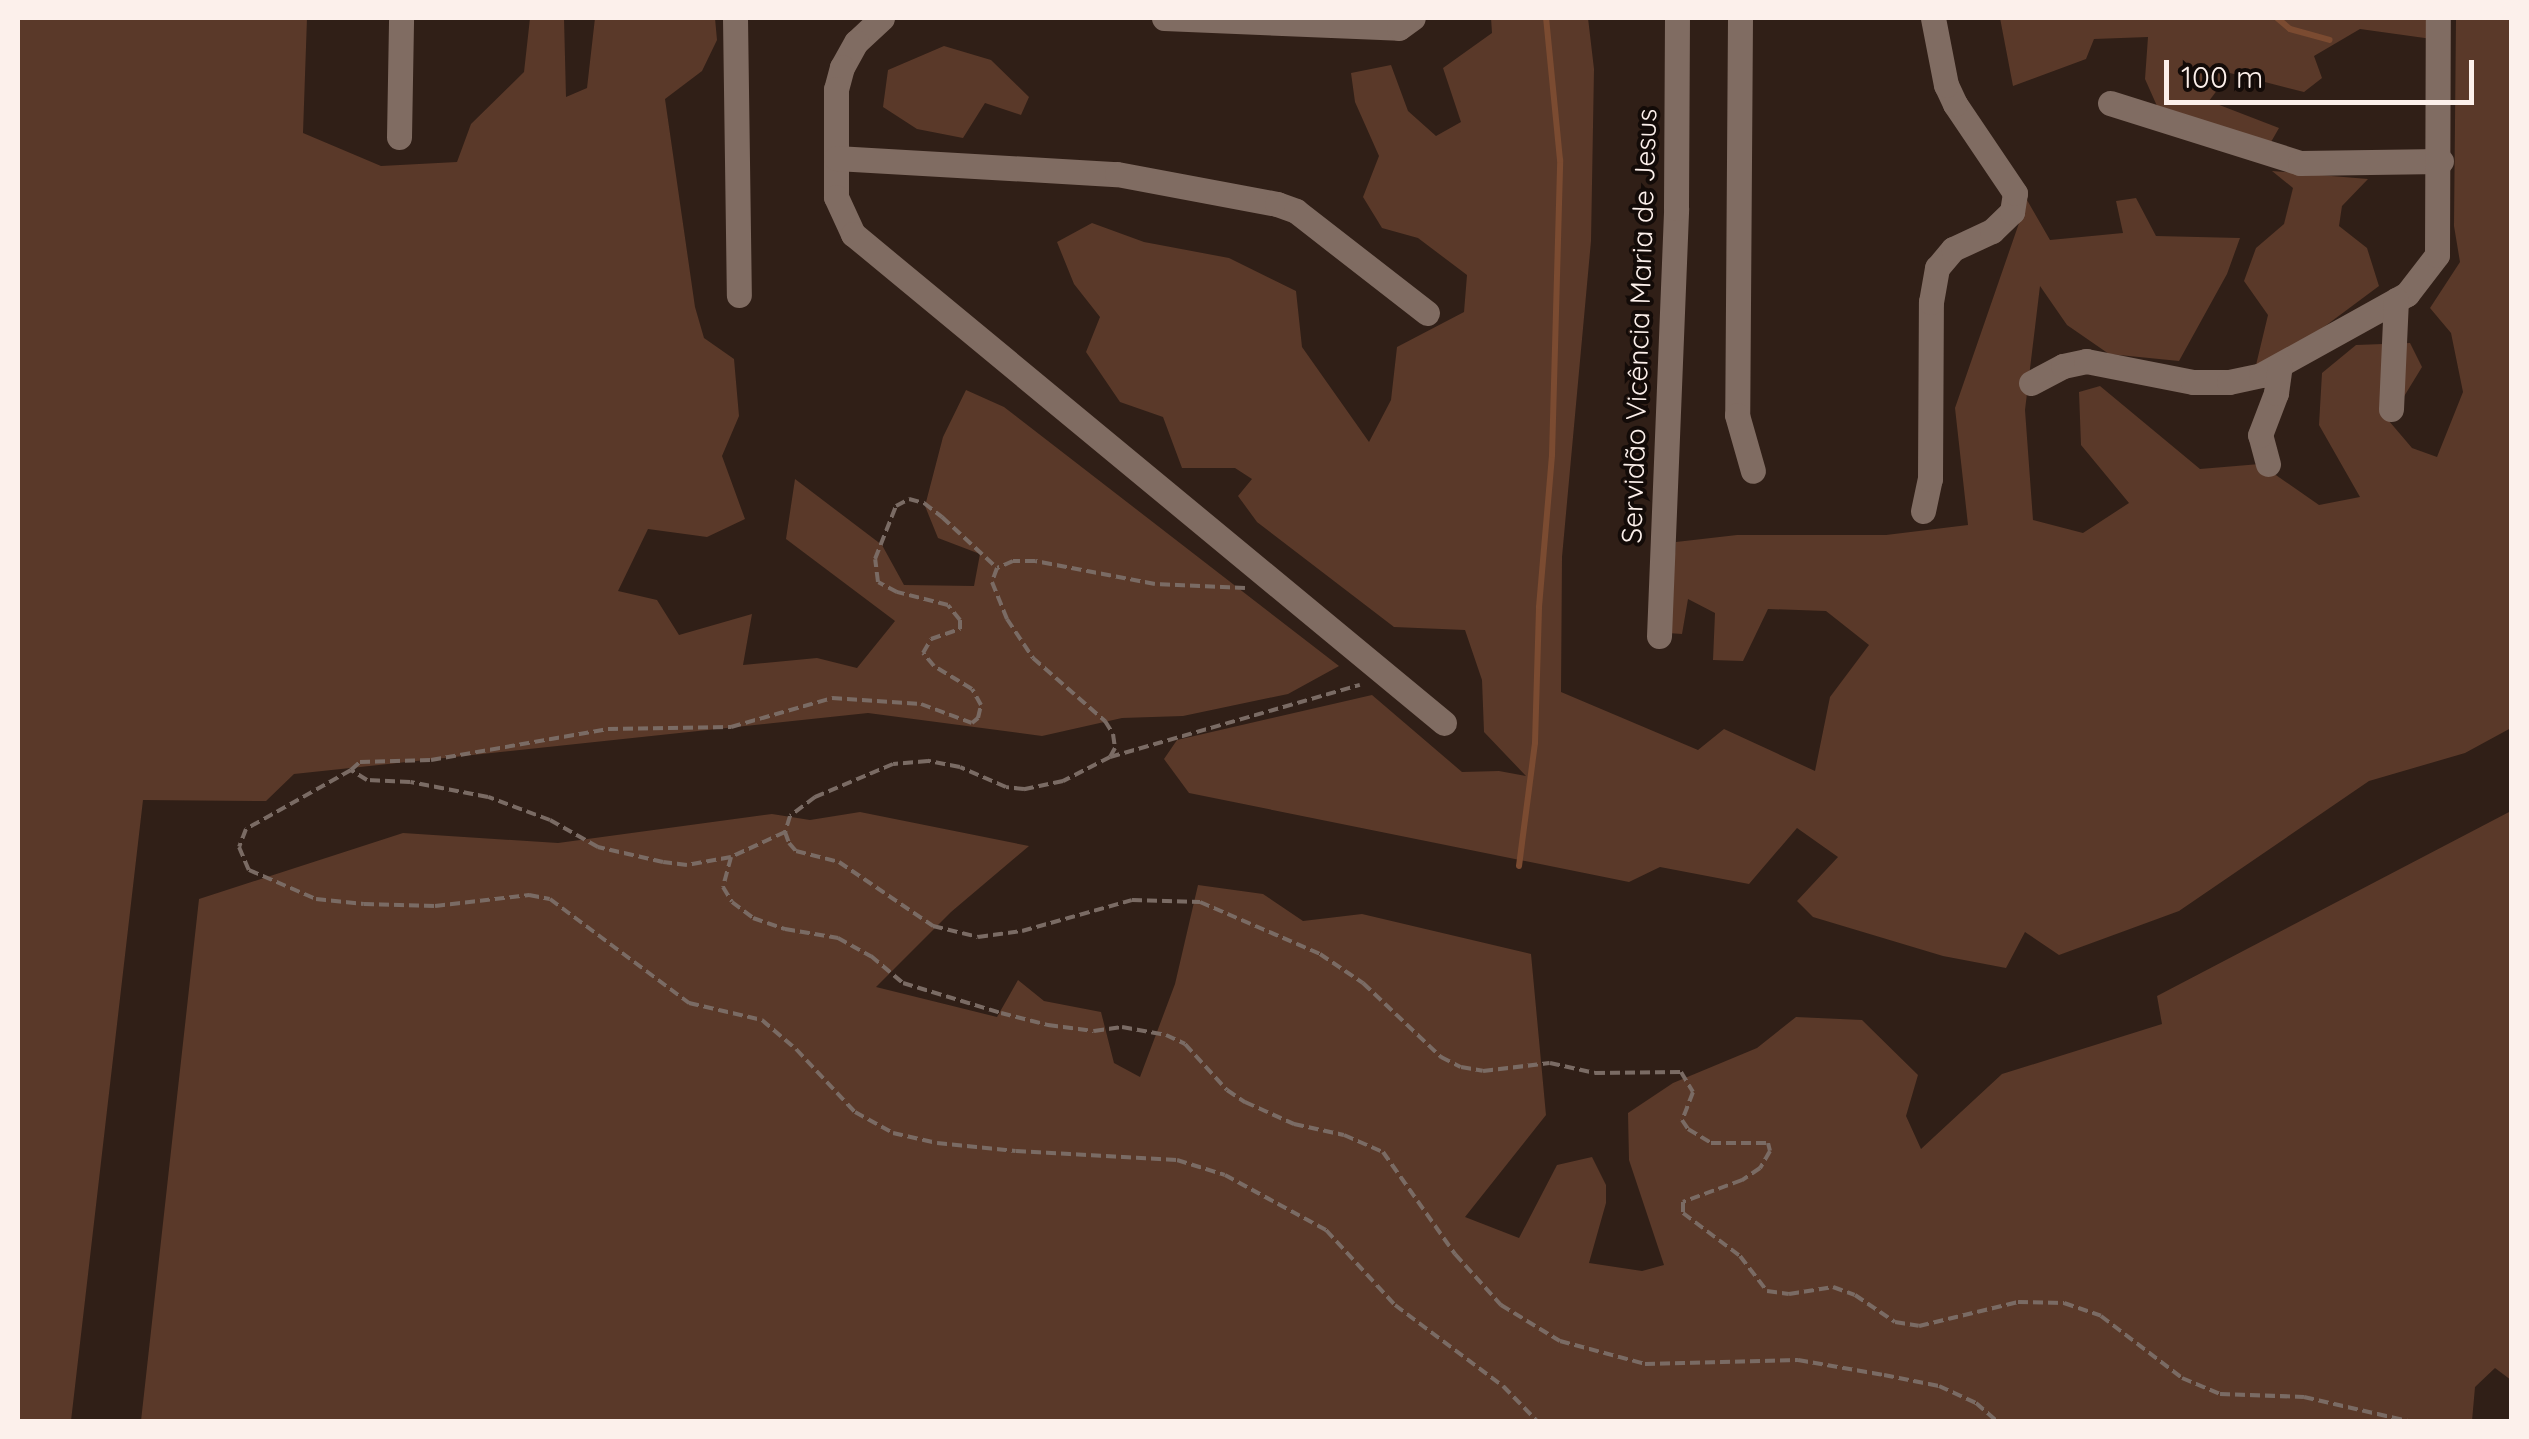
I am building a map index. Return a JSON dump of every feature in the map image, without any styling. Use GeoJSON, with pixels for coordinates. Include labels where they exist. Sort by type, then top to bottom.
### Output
{"type":"FeatureCollection","features":[{"type":"Feature","properties":{"kind":"street"},"geometry":{"type":"LineString","coordinates":[[399,137],[401,18]]}},
{"type":"Feature","properties":{"kind":"street"},"geometry":{"type":"LineString","coordinates":[[736,18],[739,295]]}},
{"type":"Feature","properties":{"kind":"street"},"geometry":{"type":"LineString","coordinates":[[882,18],[856,42],[842,67],[836,90],[841,215],[871,252],[1444,723]]}},
{"type":"Feature","properties":{"kind":"street"},"geometry":{"type":"LineString","coordinates":[[1164,18],[1346,22],[1399,28],[1413,18]]}},
{"type":"Feature","properties":{"kind":"street","name":"Servidão Vicência Maria de Jesus"},"geometry":{"type":"LineString","coordinates":[[1659,636],[1676,208],[1677,18]]}},
{"type":"Feature","properties":{"kind":"street"},"geometry":{"type":"LineString","coordinates":[[1740,18],[1737,415],[1753,472]]}},
{"type":"Feature","properties":{"kind":"street"},"geometry":{"type":"LineString","coordinates":[[1923,511],[1930,479],[1930,302],[1937,268],[1953,249],[2012,212],[2015,193],[1954,104],[1946,85],[1934,18]]}},
{"type":"Feature","properties":{"kind":"street"},"geometry":{"type":"LineString","coordinates":[[2032,383],[2062,366],[2086,361],[2194,382],[2229,382],[2280,365],[2396,300],[2428,272],[2437,255],[2441,160],[2438,18]]}},
{"type":"Feature","properties":{"kind":"street"},"geometry":{"type":"LineString","coordinates":[[2110,104],[2300,163],[2441,160]]}},
{"type":"Feature","properties":{"kind":"street"},"geometry":{"type":"LineString","coordinates":[[836,158],[1116,174],[1277,204],[1296,210],[1427,313]]}},
{"type":"Feature","properties":{"kind":"street"},"geometry":{"type":"LineString","coordinates":[[2391,409],[2396,300]]}},
{"type":"Feature","properties":{"kind":"street"},"geometry":{"type":"LineString","coordinates":[[2268,464],[2260,435],[2276,393],[2280,365]]}},
{"type":"Feature","properties":{"kind":"path"},"geometry":{"type":"LineString","coordinates":[[998,568],[924,503],[909,500],[896,506],[874,559],[878,582],[897,592],[948,604],[960,620],[960,629],[931,639],[924,653],[934,666],[972,689],[981,705],[978,718],[972,722],[921,704],[854,696],[811,702],[731,727],[608,729],[430,760],[360,762],[246,829],[239,847],[249,870],[316,898],[435,906],[529,895],[550,899],[689,1003],[762,1020],[796,1049],[855,1112],[893,1133],[937,1143],[1016,1151],[1178,1160],[1246,1184],[1326,1230],[1395,1305],[1503,1386],[1538,1422]]}},
{"type":"Feature","properties":{"kind":"path"},"geometry":{"type":"LineString","coordinates":[[1110,757],[1115,748],[1114,734],[1105,721],[1034,658],[1007,619],[992,582],[998,568],[1013,562],[1034,561],[1178,586],[1282,586]]}},
{"type":"Feature","properties":{"kind":"path"},"geometry":{"type":"LineString","coordinates":[[1391,676],[1110,757],[1064,780],[1024,788],[1006,787],[960,766],[928,761],[893,764],[815,797],[790,816],[785,832],[796,851],[839,862],[912,915],[956,933],[978,937],[1022,931],[1132,900],[1200,902],[1320,954],[1363,982],[1441,1057],[1461,1068],[1483,1071],[1550,1063],[1594,1073],[1681,1072],[1693,1092],[1682,1120],[1688,1129],[1711,1143],[1768,1143],[1770,1152],[1760,1168],[1742,1180],[1683,1202],[1683,1214],[1740,1256],[1767,1291],[1789,1294],[1833,1287],[1854,1294],[1895,1322],[1918,1326],[2018,1302],[2064,1303],[2100,1316],[2182,1378],[2220,1394],[2304,1397],[2412,1422]]}},
{"type":"Feature","properties":{"kind":"path"},"geometry":{"type":"LineString","coordinates":[[351,770],[367,780],[410,782],[521,807],[598,847],[687,865],[731,857],[785,832]]}},
{"type":"Feature","properties":{"kind":"path"},"geometry":{"type":"LineString","coordinates":[[731,857],[723,887],[732,902],[753,918],[785,930],[838,938],[871,956],[903,983],[986,1008],[1048,1025],[1094,1030],[1122,1027],[1166,1035],[1185,1044],[1227,1090],[1245,1102],[1294,1124],[1344,1134],[1383,1152],[1455,1254],[1501,1305],[1560,1341],[1645,1364],[1798,1360],[1868,1372],[1939,1386],[1976,1403],[1998,1422]]}},
{"type":"Feature","properties":{"kind":"shaded area"},"geometry":{"type":"Polygon","coordinates":[[[18,18],[307,18],[303,133],[381,166],[457,162],[471,124],[524,72],[530,18],[564,18],[566,97],[587,88],[595,18],[715,18],[717,40],[702,71],[665,99],[695,307],[704,338],[734,359],[739,416],[722,456],[745,519],[707,537],[648,529],[618,591],[657,600],[679,635],[752,614],[743,665],[817,658],[857,668],[895,621],[786,539],[795,479],[882,545],[904,585],[974,586],[980,554],[938,538],[925,506],[943,437],[966,390],[1004,407],[1339,666],[1288,694],[1183,716],[1122,718],[1042,736],[868,713],[294,774],[266,801],[143,800],[71,1421],[18,1421],[18,18]]]}},
{"type":"Feature","properties":{"kind":"shaded area"},"geometry":{"type":"Polygon","coordinates":[[[1491,18],[1588,18],[1594,69],[1591,241],[1562,557],[1561,692],[1698,750],[1724,729],[1815,771],[1830,697],[1869,645],[1826,611],[1768,609],[1743,661],[1713,660],[1715,613],[1688,599],[1682,634],[1668,633],[1676,542],[1737,535],[1886,535],[1968,525],[1955,408],[2027,200],[2050,240],[2123,233],[2116,201],[2136,198],[2156,236],[2240,238],[2227,274],[2179,361],[2109,354],[2067,325],[2040,286],[2025,410],[2033,520],[2083,533],[2129,503],[2081,445],[2079,392],[2100,386],[2200,469],[2260,464],[2319,505],[2360,497],[2319,425],[2322,373],[2356,345],[2410,343],[2422,367],[2389,421],[2412,448],[2437,457],[2463,392],[2451,333],[2430,308],[2460,262],[2454,226],[2456,18],[2511,18],[2511,728],[2465,753],[2369,781],[2179,911],[2059,955],[2025,932],[2006,968],[1943,956],[1813,917],[1797,901],[1838,857],[1797,828],[1749,884],[1660,867],[1629,882],[1189,793],[1164,759],[1177,740],[1372,695],[1462,772],[1499,771],[1526,776],[1484,732],[1482,680],[1465,630],[1394,627],[1257,522],[1238,496],[1252,479],[1235,468],[1182,468],[1163,417],[1120,402],[1086,352],[1100,317],[1074,284],[1057,242],[1092,223],[1144,242],[1229,258],[1296,291],[1302,347],[1369,442],[1391,400],[1397,347],[1464,312],[1467,275],[1418,238],[1382,228],[1363,197],[1379,156],[1355,102],[1351,73],[1391,65],[1408,111],[1436,136],[1461,122],[1443,68],[1492,33],[1491,18]]]}},
{"type":"Feature","properties":{"kind":"shaded area"},"geometry":{"type":"Polygon","coordinates":[[[2000,18],[2432,18],[2432,39],[2360,29],[2314,56],[2322,78],[2304,92],[2230,73],[2209,101],[2279,128],[2271,142],[2161,115],[2145,79],[2148,37],[2094,39],[2086,59],[2013,86],[2000,18]]]}},
{"type":"Feature","properties":{"kind":"shaded area"},"geometry":{"type":"Polygon","coordinates":[[[944,46],[991,60],[1029,97],[1021,115],[985,103],[963,138],[917,129],[883,107],[888,70],[944,46]]]}},
{"type":"Feature","properties":{"kind":"shaded area"},"geometry":{"type":"Polygon","coordinates":[[[2272,171],[2368,179],[2342,206],[2339,226],[2367,248],[2379,286],[2293,350],[2256,365],[2268,315],[2244,281],[2256,248],[2284,224],[2293,188],[2272,171]]]}},
{"type":"Feature","properties":{"kind":"shaded area"},"geometry":{"type":"Polygon","coordinates":[[[2511,811],[2511,1380],[2495,1368],[2475,1387],[2472,1421],[141,1421],[199,899],[403,833],[558,843],[772,814],[810,820],[860,812],[1029,846],[951,912],[876,987],[997,1017],[1018,980],[1044,1001],[1101,1012],[1114,1063],[1140,1077],[1175,984],[1198,885],[1263,894],[1303,921],[1362,914],[1531,954],[1546,1115],[1465,1217],[1519,1238],[1557,1165],[1592,1157],[1606,1185],[1606,1203],[1589,1263],[1642,1271],[1664,1265],[1629,1160],[1628,1113],[1673,1083],[1757,1048],[1796,1017],[1862,1020],[1918,1075],[1906,1116],[1921,1149],[2002,1074],[2162,1024],[2157,996],[2511,811]]]}},
{"type":"Feature","properties":{"kind":"waterway"},"geometry":{"type":"LineString","coordinates":[[1519,866],[1535,743],[1539,607],[1552,455],[1560,160],[1546,18]]}},
{"type":"Feature","properties":{"kind":"waterway"},"geometry":{"type":"LineString","coordinates":[[2277,18],[2290,29],[2330,40]]}}]}
